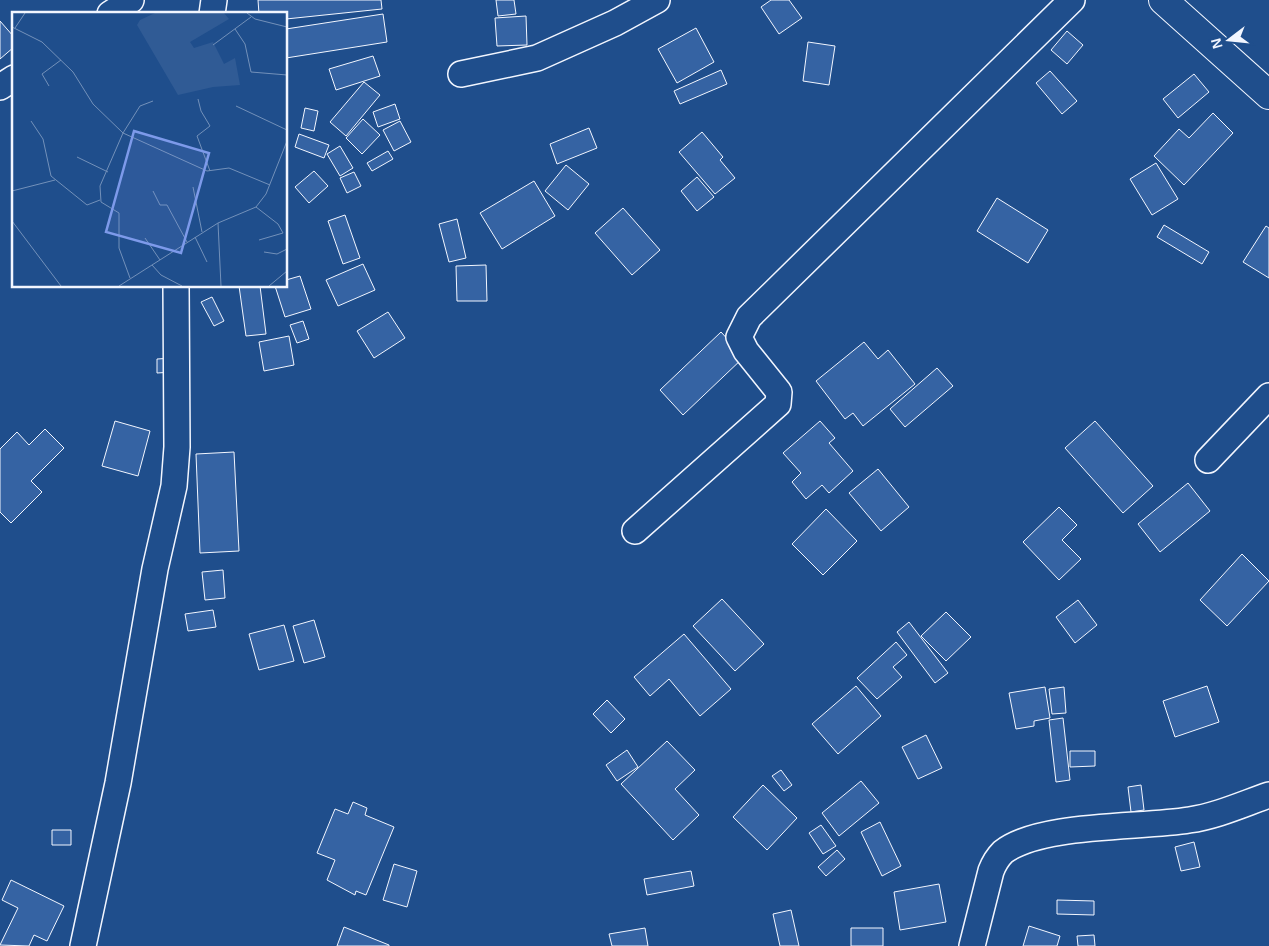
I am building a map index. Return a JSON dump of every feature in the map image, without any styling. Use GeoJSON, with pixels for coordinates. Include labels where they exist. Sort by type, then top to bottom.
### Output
{"type":"FeatureCollection","features":[{"type":"Feature","properties":{"kind":"main road"},"geometry":{"type":"LineString","coordinates":[[1162,0],[1269,95]]}},
{"type":"Feature","properties":{"kind":"street"},"geometry":{"type":"LineString","coordinates":[[113,12],[130,0]]}},
{"type":"Feature","properties":{"kind":"street"},"geometry":{"type":"LineString","coordinates":[[461,74],[537,58],[615,22],[656,0]]}},
{"type":"Feature","properties":{"kind":"street"},"geometry":{"type":"LineString","coordinates":[[635,531],[778,404],[779,392],[746,351],[740,337],[749,318],[1072,0]]}},
{"type":"Feature","properties":{"kind":"street"},"geometry":{"type":"LineString","coordinates":[[0,87],[12,79]]}},
{"type":"Feature","properties":{"kind":"street"},"geometry":{"type":"LineString","coordinates":[[83,946],[118,783],[156,569],[174,486],[177,447],[176,288]]}},
{"type":"Feature","properties":{"kind":"street"},"geometry":{"type":"LineString","coordinates":[[1208,460],[1269,396]]}},
{"type":"Feature","properties":{"kind":"street"},"geometry":{"type":"LineString","coordinates":[[972,946],[993,865],[1004,852],[1018,843],[1099,828],[1189,820],[1222,812],[1269,795]]}},
{"type":"Feature","properties":{"kind":"building"},"geometry":{"type":"Polygon","coordinates":[[[258,0],[381,0],[382,9],[288,19],[288,12],[259,12],[258,0]]]}},
{"type":"Feature","properties":{"kind":"building"},"geometry":{"type":"Polygon","coordinates":[[[496,0],[514,0],[516,14],[498,16],[496,0]]]}},
{"type":"Feature","properties":{"kind":"building"},"geometry":{"type":"Polygon","coordinates":[[[771,0],[789,0],[802,18],[779,34],[761,7],[771,0]]]}},
{"type":"Feature","properties":{"kind":"building"},"geometry":{"type":"Polygon","coordinates":[[[383,14],[387,42],[288,58],[288,29],[383,14]]]}},
{"type":"Feature","properties":{"kind":"building"},"geometry":{"type":"Polygon","coordinates":[[[526,16],[527,45],[497,46],[495,18],[526,16]]]}},
{"type":"Feature","properties":{"kind":"building"},"geometry":{"type":"Polygon","coordinates":[[[0,21],[12,35],[12,49],[0,59],[0,21]]]}},
{"type":"Feature","properties":{"kind":"building"},"geometry":{"type":"Polygon","coordinates":[[[696,28],[714,62],[677,83],[658,49],[696,28]]]}},
{"type":"Feature","properties":{"kind":"building"},"geometry":{"type":"Polygon","coordinates":[[[1067,31],[1083,45],[1067,64],[1051,50],[1067,31]]]}},
{"type":"Feature","properties":{"kind":"building"},"geometry":{"type":"Polygon","coordinates":[[[808,42],[835,46],[829,85],[803,81],[808,42]]]}},
{"type":"Feature","properties":{"kind":"building"},"geometry":{"type":"Polygon","coordinates":[[[373,56],[380,76],[336,90],[329,69],[373,56]]]}},
{"type":"Feature","properties":{"kind":"building"},"geometry":{"type":"Polygon","coordinates":[[[721,70],[727,84],[680,104],[674,91],[721,70]]]}},
{"type":"Feature","properties":{"kind":"building"},"geometry":{"type":"Polygon","coordinates":[[[1050,71],[1077,101],[1062,114],[1036,83],[1050,71]]]}},
{"type":"Feature","properties":{"kind":"building"},"geometry":{"type":"Polygon","coordinates":[[[1194,74],[1209,92],[1178,118],[1163,99],[1194,74]]]}},
{"type":"Feature","properties":{"kind":"building"},"geometry":{"type":"Polygon","coordinates":[[[364,82],[380,95],[346,136],[330,122],[364,82]]]}},
{"type":"Feature","properties":{"kind":"building"},"geometry":{"type":"Polygon","coordinates":[[[395,104],[400,119],[378,127],[373,112],[395,104]]]}},
{"type":"Feature","properties":{"kind":"building"},"geometry":{"type":"Polygon","coordinates":[[[305,108],[318,111],[314,131],[301,128],[305,108]]]}},
{"type":"Feature","properties":{"kind":"building"},"geometry":{"type":"Polygon","coordinates":[[[1213,113],[1233,133],[1184,185],[1154,156],[1179,129],[1189,138],[1213,113]]]}},
{"type":"Feature","properties":{"kind":"building"},"geometry":{"type":"Polygon","coordinates":[[[363,119],[380,135],[362,154],[346,138],[363,119]]]}},
{"type":"Feature","properties":{"kind":"building"},"geometry":{"type":"Polygon","coordinates":[[[400,121],[411,142],[394,151],[383,130],[400,121]]]}},
{"type":"Feature","properties":{"kind":"building"},"geometry":{"type":"Polygon","coordinates":[[[589,128],[597,148],[557,164],[550,144],[589,128]]]}},
{"type":"Feature","properties":{"kind":"building"},"geometry":{"type":"Polygon","coordinates":[[[702,132],[723,157],[720,160],[735,178],[715,194],[679,152],[702,132]]]}},
{"type":"Feature","properties":{"kind":"building"},"geometry":{"type":"Polygon","coordinates":[[[299,134],[329,145],[324,158],[295,147],[299,134]]]}},
{"type":"Feature","properties":{"kind":"building"},"geometry":{"type":"Polygon","coordinates":[[[340,146],[353,168],[340,176],[327,154],[340,146]]]}},
{"type":"Feature","properties":{"kind":"building"},"geometry":{"type":"Polygon","coordinates":[[[388,151],[393,159],[372,171],[367,163],[388,151]]]}},
{"type":"Feature","properties":{"kind":"building"},"geometry":{"type":"Polygon","coordinates":[[[1156,163],[1178,199],[1152,215],[1130,179],[1156,163]]]}},
{"type":"Feature","properties":{"kind":"building"},"geometry":{"type":"Polygon","coordinates":[[[566,165],[589,184],[568,210],[545,191],[566,165]]]}},
{"type":"Feature","properties":{"kind":"building"},"geometry":{"type":"Polygon","coordinates":[[[314,171],[328,186],[309,203],[295,187],[314,171]]]}},
{"type":"Feature","properties":{"kind":"building"},"geometry":{"type":"Polygon","coordinates":[[[354,172],[361,186],[347,193],[340,178],[354,172]]]}},
{"type":"Feature","properties":{"kind":"building"},"geometry":{"type":"Polygon","coordinates":[[[697,177],[714,197],[697,211],[681,191],[697,177]]]}},
{"type":"Feature","properties":{"kind":"building"},"geometry":{"type":"Polygon","coordinates":[[[534,181],[555,216],[502,249],[480,213],[534,181]]]}},
{"type":"Feature","properties":{"kind":"building"},"geometry":{"type":"Polygon","coordinates":[[[997,198],[1048,230],[1028,263],[977,231],[997,198]]]}},
{"type":"Feature","properties":{"kind":"building"},"geometry":{"type":"Polygon","coordinates":[[[623,208],[660,250],[632,275],[595,233],[623,208]]]}},
{"type":"Feature","properties":{"kind":"building"},"geometry":{"type":"Polygon","coordinates":[[[345,215],[360,258],[343,264],[328,221],[345,215]]]}},
{"type":"Feature","properties":{"kind":"building"},"geometry":{"type":"Polygon","coordinates":[[[457,219],[466,258],[449,262],[439,224],[457,219]]]}},
{"type":"Feature","properties":{"kind":"building"},"geometry":{"type":"Polygon","coordinates":[[[1164,225],[1209,252],[1202,264],[1157,237],[1164,225]]]}},
{"type":"Feature","properties":{"kind":"building"},"geometry":{"type":"Polygon","coordinates":[[[1266,226],[1269,228],[1269,278],[1243,262],[1266,226]]]}},
{"type":"Feature","properties":{"kind":"building"},"geometry":{"type":"Polygon","coordinates":[[[363,264],[375,290],[338,306],[326,280],[363,264]]]}},
{"type":"Feature","properties":{"kind":"building"},"geometry":{"type":"Polygon","coordinates":[[[486,265],[487,301],[457,301],[456,266],[486,265]]]}},
{"type":"Feature","properties":{"kind":"building"},"geometry":{"type":"Polygon","coordinates":[[[300,276],[311,309],[285,317],[276,288],[288,288],[288,279],[300,276]]]}},
{"type":"Feature","properties":{"kind":"building"},"geometry":{"type":"Polygon","coordinates":[[[239,288],[260,288],[266,334],[246,336],[239,288]]]}},
{"type":"Feature","properties":{"kind":"building"},"geometry":{"type":"Polygon","coordinates":[[[212,297],[224,321],[214,326],[201,302],[212,297]]]}},
{"type":"Feature","properties":{"kind":"building"},"geometry":{"type":"Polygon","coordinates":[[[388,312],[405,338],[374,358],[357,331],[388,312]]]}},
{"type":"Feature","properties":{"kind":"building"},"geometry":{"type":"Polygon","coordinates":[[[303,321],[309,339],[297,343],[290,325],[303,321]]]}},
{"type":"Feature","properties":{"kind":"building"},"geometry":{"type":"Polygon","coordinates":[[[721,332],[744,357],[683,415],[660,390],[721,332]]]}},
{"type":"Feature","properties":{"kind":"building"},"geometry":{"type":"Polygon","coordinates":[[[289,336],[294,365],[264,371],[259,342],[289,336]]]}},
{"type":"Feature","properties":{"kind":"building"},"geometry":{"type":"Polygon","coordinates":[[[864,342],[878,359],[888,350],[915,384],[863,426],[853,413],[845,419],[816,381],[864,342]]]}},
{"type":"Feature","properties":{"kind":"building"},"geometry":{"type":"Polygon","coordinates":[[[173,358],[173,372],[157,373],[157,359],[173,358]]]}},
{"type":"Feature","properties":{"kind":"building"},"geometry":{"type":"Polygon","coordinates":[[[937,368],[953,386],[905,427],[890,409],[937,368]]]}},
{"type":"Feature","properties":{"kind":"building"},"geometry":{"type":"Polygon","coordinates":[[[115,421],[150,431],[138,476],[102,466],[115,421]]]}},
{"type":"Feature","properties":{"kind":"building"},"geometry":{"type":"Polygon","coordinates":[[[820,421],[835,438],[829,443],[853,471],[829,493],[822,485],[806,499],[792,482],[801,473],[783,453],[820,421]]]}},
{"type":"Feature","properties":{"kind":"building"},"geometry":{"type":"Polygon","coordinates":[[[1095,421],[1153,486],[1123,513],[1065,448],[1095,421]]]}},
{"type":"Feature","properties":{"kind":"building"},"geometry":{"type":"Polygon","coordinates":[[[45,429],[64,448],[31,481],[42,492],[11,523],[0,512],[0,449],[17,432],[29,445],[45,429]]]}},
{"type":"Feature","properties":{"kind":"building"},"geometry":{"type":"Polygon","coordinates":[[[234,452],[239,551],[200,553],[196,454],[234,452]]]}},
{"type":"Feature","properties":{"kind":"building"},"geometry":{"type":"Polygon","coordinates":[[[878,469],[909,507],[881,531],[849,493],[878,469]]]}},
{"type":"Feature","properties":{"kind":"building"},"geometry":{"type":"Polygon","coordinates":[[[1188,483],[1210,511],[1160,552],[1138,524],[1188,483]]]}},
{"type":"Feature","properties":{"kind":"building"},"geometry":{"type":"Polygon","coordinates":[[[1059,507],[1077,525],[1062,540],[1081,559],[1059,580],[1023,542],[1059,507]]]}},
{"type":"Feature","properties":{"kind":"building"},"geometry":{"type":"Polygon","coordinates":[[[826,509],[857,541],[823,575],[792,544],[826,509]]]}},
{"type":"Feature","properties":{"kind":"building"},"geometry":{"type":"Polygon","coordinates":[[[1242,554],[1269,581],[1227,626],[1200,600],[1242,554]]]}},
{"type":"Feature","properties":{"kind":"building"},"geometry":{"type":"Polygon","coordinates":[[[223,570],[225,598],[205,600],[202,572],[223,570]]]}},
{"type":"Feature","properties":{"kind":"building"},"geometry":{"type":"Polygon","coordinates":[[[722,599],[764,644],[735,671],[693,626],[722,599]]]}},
{"type":"Feature","properties":{"kind":"building"},"geometry":{"type":"Polygon","coordinates":[[[1078,600],[1097,625],[1075,643],[1056,617],[1078,600]]]}},
{"type":"Feature","properties":{"kind":"building"},"geometry":{"type":"Polygon","coordinates":[[[213,610],[216,627],[188,631],[185,614],[213,610]]]}},
{"type":"Feature","properties":{"kind":"building"},"geometry":{"type":"Polygon","coordinates":[[[946,612],[971,637],[946,661],[921,636],[946,612]]]}},
{"type":"Feature","properties":{"kind":"building"},"geometry":{"type":"Polygon","coordinates":[[[314,620],[325,657],[304,663],[293,626],[314,620]]]}},
{"type":"Feature","properties":{"kind":"building"},"geometry":{"type":"Polygon","coordinates":[[[909,622],[948,673],[935,683],[897,632],[909,622]]]}},
{"type":"Feature","properties":{"kind":"building"},"geometry":{"type":"Polygon","coordinates":[[[284,625],[294,661],[259,670],[249,634],[284,625]]]}},
{"type":"Feature","properties":{"kind":"building"},"geometry":{"type":"Polygon","coordinates":[[[684,634],[731,689],[700,716],[669,679],[650,696],[634,677],[684,634]]]}},
{"type":"Feature","properties":{"kind":"building"},"geometry":{"type":"Polygon","coordinates":[[[896,642],[907,655],[893,667],[902,677],[877,699],[857,678],[896,642]]]}},
{"type":"Feature","properties":{"kind":"building"},"geometry":{"type":"Polygon","coordinates":[[[856,686],[881,716],[838,754],[812,724],[856,686]]]}},
{"type":"Feature","properties":{"kind":"building"},"geometry":{"type":"Polygon","coordinates":[[[1207,686],[1219,722],[1175,737],[1163,701],[1207,686]]]}},
{"type":"Feature","properties":{"kind":"building"},"geometry":{"type":"Polygon","coordinates":[[[1045,687],[1050,718],[1034,721],[1034,726],[1016,729],[1009,693],[1045,687]]]}},
{"type":"Feature","properties":{"kind":"building"},"geometry":{"type":"Polygon","coordinates":[[[1064,687],[1066,713],[1052,714],[1049,689],[1064,687]]]}},
{"type":"Feature","properties":{"kind":"building"},"geometry":{"type":"Polygon","coordinates":[[[607,700],[625,719],[611,733],[593,714],[607,700]]]}},
{"type":"Feature","properties":{"kind":"building"},"geometry":{"type":"Polygon","coordinates":[[[1063,718],[1070,780],[1056,782],[1049,720],[1063,718]]]}},
{"type":"Feature","properties":{"kind":"building"},"geometry":{"type":"Polygon","coordinates":[[[926,735],[942,768],[918,779],[902,747],[926,735]]]}},
{"type":"Feature","properties":{"kind":"building"},"geometry":{"type":"Polygon","coordinates":[[[667,741],[695,770],[675,789],[699,815],[673,840],[621,784],[667,741]]]}},
{"type":"Feature","properties":{"kind":"building"},"geometry":{"type":"Polygon","coordinates":[[[627,750],[638,767],[617,781],[606,765],[627,750]]]}},
{"type":"Feature","properties":{"kind":"building"},"geometry":{"type":"Polygon","coordinates":[[[1070,751],[1095,751],[1095,766],[1070,767],[1070,751]]]}},
{"type":"Feature","properties":{"kind":"building"},"geometry":{"type":"Polygon","coordinates":[[[781,770],[792,785],[784,791],[772,776],[781,770]]]}},
{"type":"Feature","properties":{"kind":"building"},"geometry":{"type":"Polygon","coordinates":[[[861,781],[879,803],[839,836],[822,813],[861,781]]]}},
{"type":"Feature","properties":{"kind":"building"},"geometry":{"type":"Polygon","coordinates":[[[763,785],[797,818],[767,850],[733,817],[763,785]]]}},
{"type":"Feature","properties":{"kind":"building"},"geometry":{"type":"Polygon","coordinates":[[[1141,785],[1144,810],[1131,812],[1128,787],[1141,785]]]}},
{"type":"Feature","properties":{"kind":"building"},"geometry":{"type":"Polygon","coordinates":[[[353,802],[367,808],[365,815],[394,827],[366,895],[356,891],[355,895],[327,880],[335,860],[317,853],[335,809],[348,814],[353,802]]]}},
{"type":"Feature","properties":{"kind":"building"},"geometry":{"type":"Polygon","coordinates":[[[880,822],[901,866],[882,876],[861,832],[880,822]]]}},
{"type":"Feature","properties":{"kind":"building"},"geometry":{"type":"Polygon","coordinates":[[[821,825],[836,846],[823,854],[809,833],[821,825]]]}},
{"type":"Feature","properties":{"kind":"building"},"geometry":{"type":"Polygon","coordinates":[[[52,830],[71,830],[71,845],[52,845],[52,830]]]}},
{"type":"Feature","properties":{"kind":"building"},"geometry":{"type":"Polygon","coordinates":[[[1194,842],[1200,867],[1181,871],[1175,847],[1194,842]]]}},
{"type":"Feature","properties":{"kind":"building"},"geometry":{"type":"Polygon","coordinates":[[[837,850],[845,859],[826,876],[818,867],[837,850]]]}},
{"type":"Feature","properties":{"kind":"building"},"geometry":{"type":"Polygon","coordinates":[[[394,864],[417,871],[407,907],[383,900],[394,864]]]}},
{"type":"Feature","properties":{"kind":"building"},"geometry":{"type":"Polygon","coordinates":[[[691,871],[694,886],[647,895],[644,879],[691,871]]]}},
{"type":"Feature","properties":{"kind":"building"},"geometry":{"type":"Polygon","coordinates":[[[11,880],[64,906],[47,941],[34,935],[29,946],[0,945],[18,908],[2,900],[11,880]]]}},
{"type":"Feature","properties":{"kind":"building"},"geometry":{"type":"Polygon","coordinates":[[[939,884],[946,922],[900,930],[894,892],[939,884]]]}},
{"type":"Feature","properties":{"kind":"building"},"geometry":{"type":"Polygon","coordinates":[[[1057,900],[1094,901],[1094,915],[1057,914],[1057,900]]]}},
{"type":"Feature","properties":{"kind":"building"},"geometry":{"type":"Polygon","coordinates":[[[791,910],[799,946],[780,946],[773,914],[791,910]]]}},
{"type":"Feature","properties":{"kind":"building"},"geometry":{"type":"Polygon","coordinates":[[[1029,926],[1060,936],[1057,946],[1023,946],[1029,926]]]}},
{"type":"Feature","properties":{"kind":"building"},"geometry":{"type":"Polygon","coordinates":[[[344,927],[389,945],[389,946],[337,946],[344,927]]]}},
{"type":"Feature","properties":{"kind":"building"},"geometry":{"type":"Polygon","coordinates":[[[645,928],[648,946],[612,946],[609,934],[645,928]]]}},
{"type":"Feature","properties":{"kind":"building"},"geometry":{"type":"Polygon","coordinates":[[[851,928],[883,928],[883,946],[851,946],[851,928]]]}},
{"type":"Feature","properties":{"kind":"building"},"geometry":{"type":"Polygon","coordinates":[[[1094,935],[1095,946],[1078,946],[1077,936],[1094,935]]]}}]}
